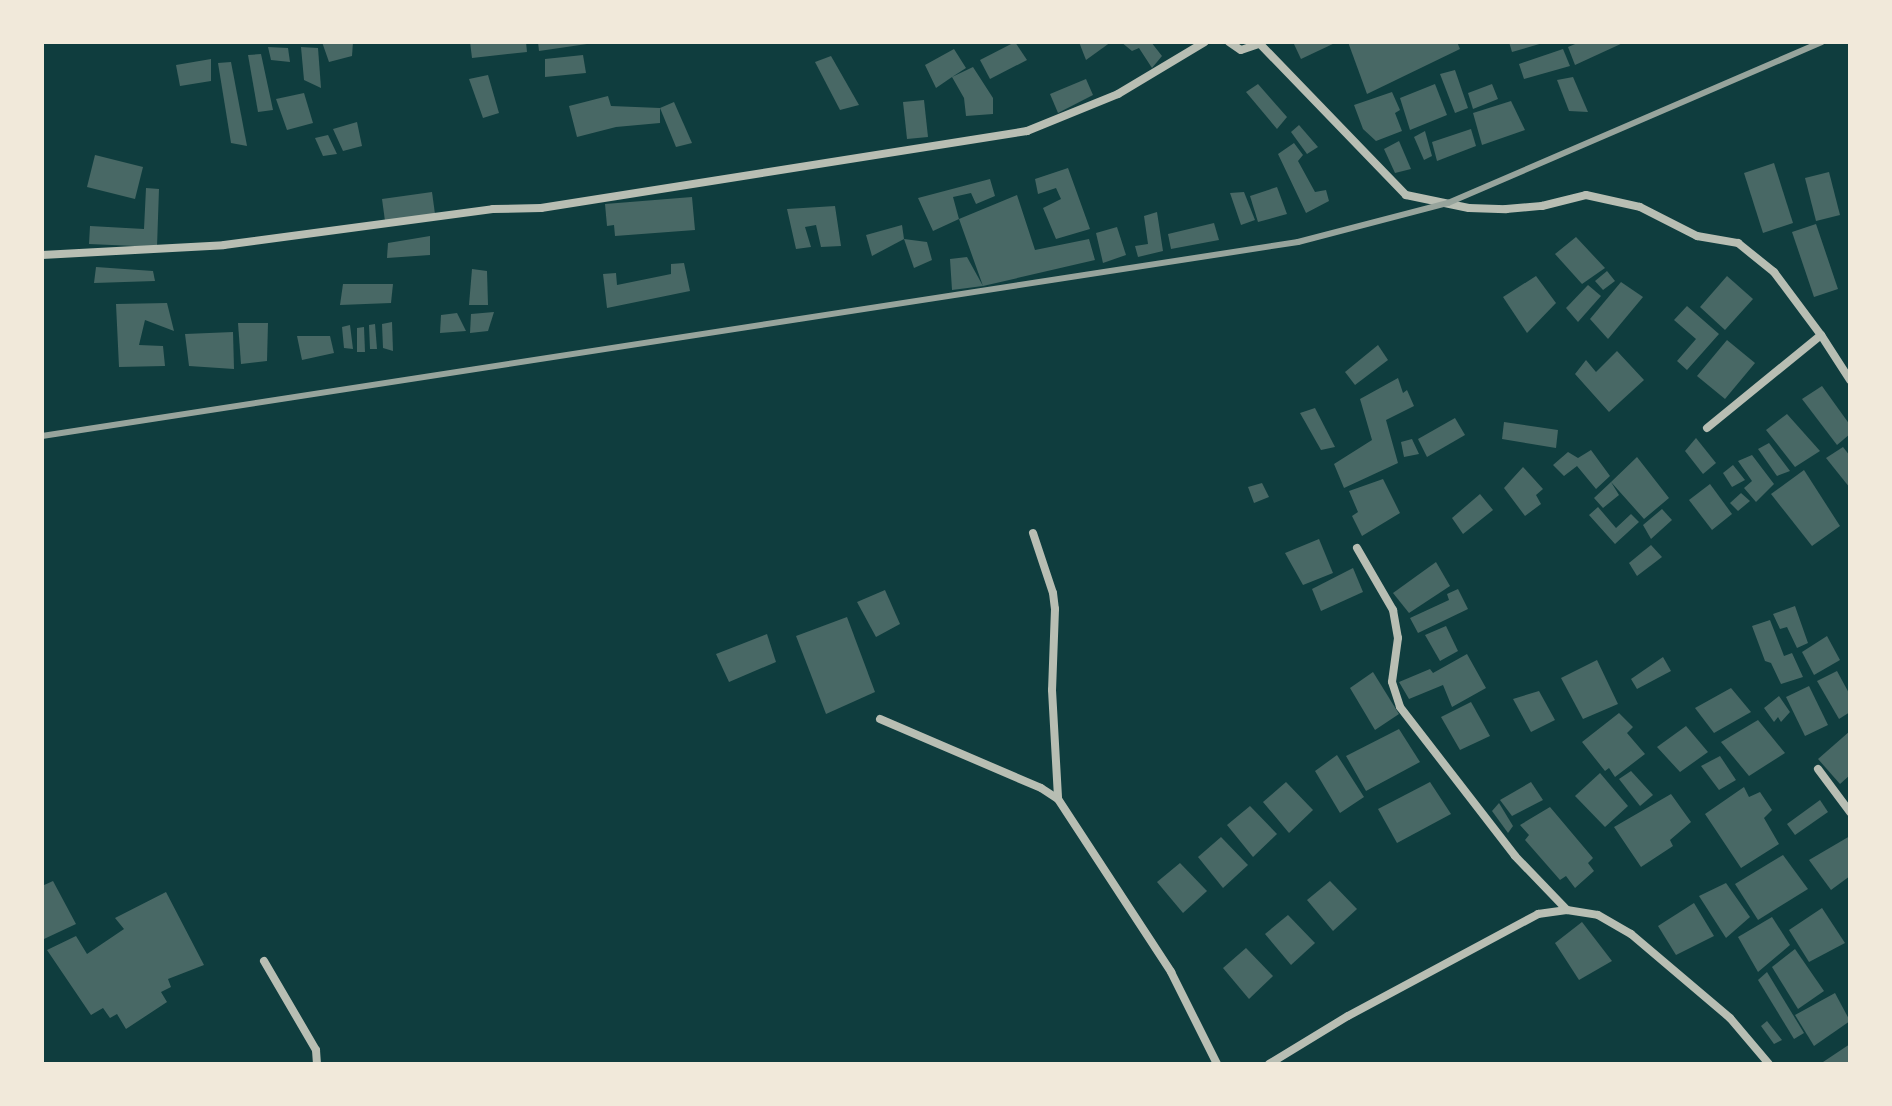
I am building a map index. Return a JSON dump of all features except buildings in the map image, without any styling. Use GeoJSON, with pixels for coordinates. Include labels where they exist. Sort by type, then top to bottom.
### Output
{"type":"FeatureCollection","features":[{"type":"Feature","properties":{"kind":"street"},"geometry":{"type":"LineString","coordinates":[[42,255],[224,245],[493,209],[541,208],[1027,131],[1118,94],[1205,42]]}},
{"type":"Feature","properties":{"kind":"street"},"geometry":{"type":"LineString","coordinates":[[1229,42],[1241,50],[1262,43],[1406,195],[1469,208],[1542,206],[1586,195],[1640,207],[1697,236],[1738,243],[1774,272],[1850,380]]}},
{"type":"Feature","properties":{"kind":"street"},"geometry":{"type":"LineString","coordinates":[[1707,428],[1821,335]]}},
{"type":"Feature","properties":{"kind":"street"},"geometry":{"type":"LineString","coordinates":[[1033,533],[1053,593],[1055,609],[1052,690],[1058,799]]}},
{"type":"Feature","properties":{"kind":"street"},"geometry":{"type":"LineString","coordinates":[[1357,548],[1393,610],[1398,638],[1392,682],[1400,707],[1515,856],[1567,910]]}},
{"type":"Feature","properties":{"kind":"street"},"geometry":{"type":"LineString","coordinates":[[880,719],[1041,788],[1058,799],[1171,972],[1217,1064]]}},
{"type":"Feature","properties":{"kind":"street"},"geometry":{"type":"LineString","coordinates":[[1818,769],[1850,812]]}},
{"type":"Feature","properties":{"kind":"street"},"geometry":{"type":"LineString","coordinates":[[1269,1064],[1348,1016],[1538,914],[1567,910],[1598,915],[1631,934],[1730,1018],[1769,1064]]}},
{"type":"Feature","properties":{"kind":"street"},"geometry":{"type":"LineString","coordinates":[[264,961],[316,1050],[317,1064]]}},
{"type":"Feature","properties":{"kind":"railway"},"geometry":{"type":"LineString","coordinates":[[42,436],[1298,242],[1448,203],[1822,42]]}}]}
